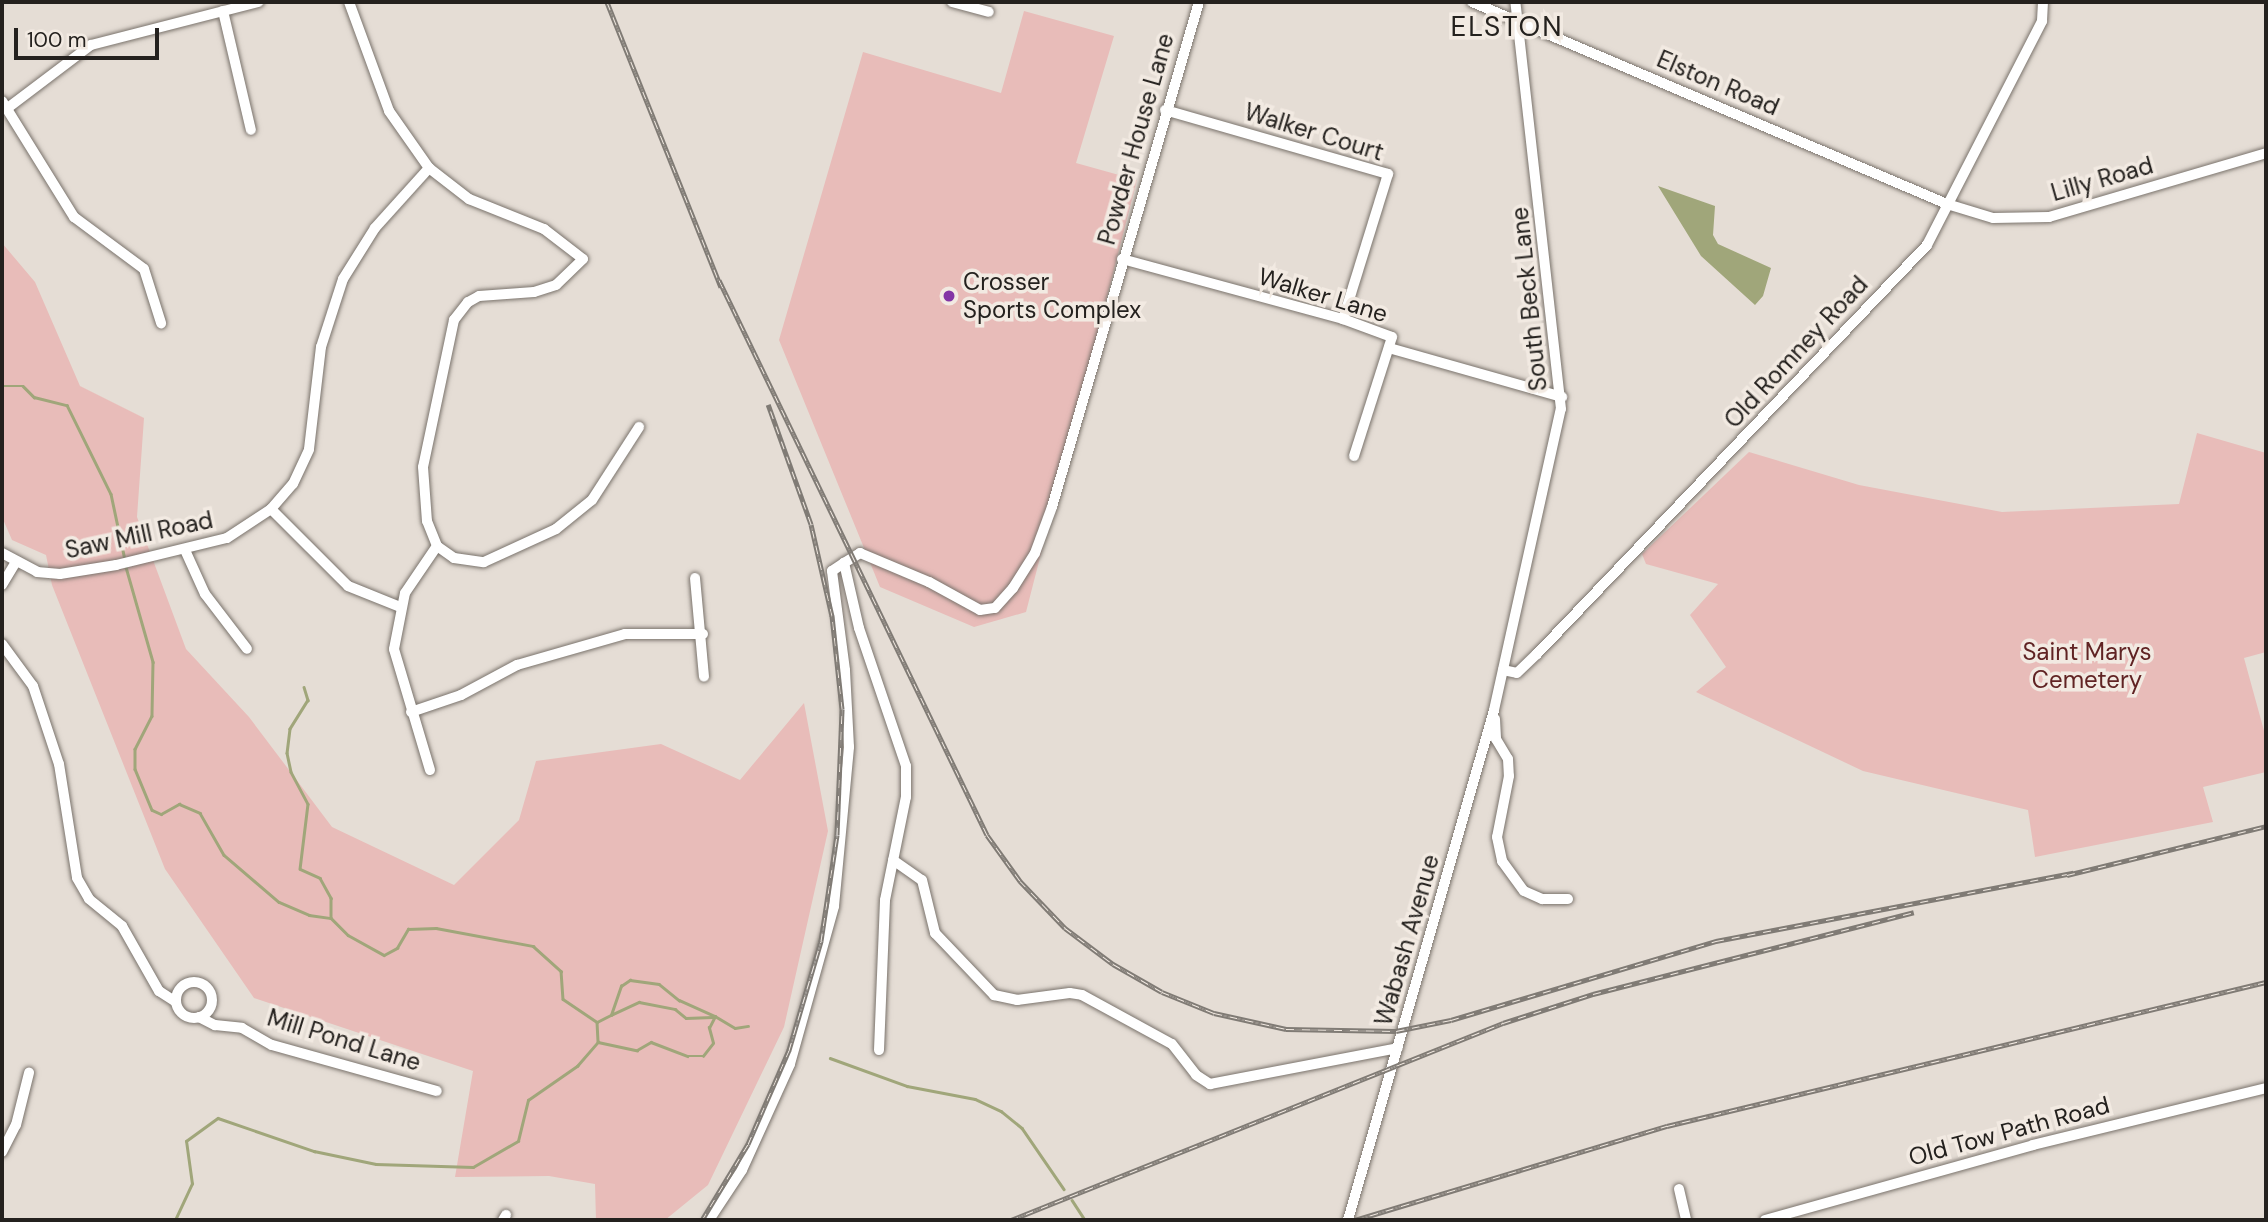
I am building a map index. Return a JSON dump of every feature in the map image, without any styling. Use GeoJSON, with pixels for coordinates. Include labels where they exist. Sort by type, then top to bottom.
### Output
{"type":"FeatureCollection","features":[{"type":"Feature","properties":{"kind":"street"},"geometry":{"type":"LineString","coordinates":[[161,323],[144,269],[75,217],[36,162],[5,104],[91,45],[259,2]]}},
{"type":"Feature","properties":{"kind":"street"},"geometry":{"type":"LineString","coordinates":[[349,2],[389,111],[429,168],[469,200],[544,229],[583,258],[556,285],[526,294],[480,296],[468,302],[454,320],[423,467],[427,521],[438,547],[454,558],[484,562],[556,529],[592,500],[639,427]]}},
{"type":"Feature","properties":{"kind":"street"},"geometry":{"type":"LineString","coordinates":[[952,2],[989,12]]}},
{"type":"Feature","properties":{"kind":"street","name":"Powder House Lane"},"geometry":{"type":"LineString","coordinates":[[844,563],[860,553],[988,611],[1003,601],[1035,553],[1199,2]]}},
{"type":"Feature","properties":{"kind":"street","name":"Elston Road"},"geometry":{"type":"LineString","coordinates":[[1472,2],[1947,204]]}},
{"type":"Feature","properties":{"kind":"street","name":"South Beck Lane"},"geometry":{"type":"LineString","coordinates":[[1503,670],[1562,397],[1515,2]]}},
{"type":"Feature","properties":{"kind":"street","name":"Old Romney Road"},"geometry":{"type":"LineString","coordinates":[[1503,670],[1517,673],[1927,245],[2042,21],[2043,2]]}},
{"type":"Feature","properties":{"kind":"street"},"geometry":{"type":"LineString","coordinates":[[223,11],[251,130]]}},
{"type":"Feature","properties":{"kind":"street","name":"Walker Court"},"geometry":{"type":"LineString","coordinates":[[1165,110],[1388,174],[1343,319]]}},
{"type":"Feature","properties":{"kind":"street","name":"Lilly Road"},"geometry":{"type":"LineString","coordinates":[[1947,204],[1993,218],[2049,217],[2266,153]]}},
{"type":"Feature","properties":{"kind":"street","name":"Saw Mill Road"},"geometry":{"type":"LineString","coordinates":[[2,553],[15,563],[37,572],[60,573],[116,565],[234,536],[271,509],[293,484],[309,449],[321,347],[343,279],[375,228],[429,168]]}},
{"type":"Feature","properties":{"kind":"street","name":"Walker Lane"},"geometry":{"type":"LineString","coordinates":[[1122,259],[1343,319],[1392,337],[1354,456]]}},
{"type":"Feature","properties":{"kind":"street"},"geometry":{"type":"LineString","coordinates":[[1389,348],[1562,397]]}},
{"type":"Feature","properties":{"kind":"street"},"geometry":{"type":"LineString","coordinates":[[271,509],[348,586],[400,607]]}},
{"type":"Feature","properties":{"kind":"street"},"geometry":{"type":"LineString","coordinates":[[430,770],[394,649],[400,607],[409,584],[438,547]]}},
{"type":"Feature","properties":{"kind":"street"},"geometry":{"type":"LineString","coordinates":[[185,550],[205,594],[247,649]]}},
{"type":"Feature","properties":{"kind":"street"},"geometry":{"type":"LineString","coordinates":[[2,585],[15,563]]}},
{"type":"Feature","properties":{"kind":"street"},"geometry":{"type":"LineString","coordinates":[[709,1220],[741,1170],[790,1064],[834,906],[849,747],[832,571],[844,563],[859,628],[906,766],[906,797],[883,919],[879,1051]]}},
{"type":"Feature","properties":{"kind":"street"},"geometry":{"type":"LineString","coordinates":[[695,578],[703,634],[704,677]]}},
{"type":"Feature","properties":{"kind":"street"},"geometry":{"type":"LineString","coordinates":[[411,712],[461,695],[517,665],[625,634],[703,634]]}},
{"type":"Feature","properties":{"kind":"street","name":"Mill Pond Lane"},"geometry":{"type":"LineString","coordinates":[[2,644],[33,686],[59,764],[76,878],[89,899],[122,926],[159,991],[176,1002],[184,1015],[200,1017],[215,1025],[242,1028],[272,1045],[437,1091]]}},
{"type":"Feature","properties":{"kind":"street","name":"Wabash Avenue"},"geometry":{"type":"LineString","coordinates":[[1348,1220],[1494,710],[1503,670]]}},
{"type":"Feature","properties":{"kind":"street"},"geometry":{"type":"LineString","coordinates":[[1494,710],[1496,739],[1508,759],[1509,776],[1497,837],[1502,861],[1524,891],[1542,899],[1569,899]]}},
{"type":"Feature","properties":{"kind":"street"},"geometry":{"type":"LineString","coordinates":[[893,860],[922,880],[935,933],[994,995],[1017,1000],[1048,994],[1082,995],[1172,1044],[1196,1075],[1210,1084],[1398,1048]]}},
{"type":"Feature","properties":{"kind":"street"},"geometry":{"type":"LineString","coordinates":[[176,1002],[181,986],[192,982],[203,984],[212,999],[200,1017]]}},
{"type":"Feature","properties":{"kind":"street"},"geometry":{"type":"LineString","coordinates":[[2,1152],[16,1125],[29,1073]]}},
{"type":"Feature","properties":{"kind":"street","name":"Old Tow Path Road"},"geometry":{"type":"LineString","coordinates":[[1765,1220],[2034,1144],[2266,1088]]}},
{"type":"Feature","properties":{"kind":"street"},"geometry":{"type":"LineString","coordinates":[[1679,1189],[1686,1220]]}},
{"type":"Feature","properties":{"kind":"green space","name":"Crosser Sports Complex"},"geometry":{"type":"Polygon","coordinates":[[[1024,11],[1114,36],[1076,163],[1137,180],[1026,612],[974,627],[880,587],[779,340],[863,52],[1001,93],[1024,11]]]}},
{"type":"Feature","properties":{"kind":"green space"},"geometry":{"type":"Polygon","coordinates":[[[2,243],[35,282],[80,386],[144,418],[137,517],[186,649],[249,717],[332,827],[454,885],[519,820],[536,761],[661,744],[740,780],[804,703],[828,831],[784,1027],[708,1185],[665,1220],[596,1220],[595,1184],[549,1176],[455,1177],[473,1071],[254,998],[165,869],[52,585],[46,555],[12,540],[2,517],[2,243]]]}},
{"type":"Feature","properties":{"kind":"green space","name":"Saint Marys Cemetery"},"geometry":{"type":"Polygon","coordinates":[[[2197,433],[2266,453],[2266,652],[2244,658],[2266,738],[2266,772],[2203,787],[2213,822],[2035,857],[2028,810],[1863,771],[1696,692],[1726,667],[1690,615],[1718,584],[1646,564],[1642,554],[1749,452],[1859,485],[2002,512],[2179,504],[2197,433]]]}},
{"type":"Feature","properties":{"kind":"shaded area"},"geometry":{"type":"Polygon","coordinates":[[[1658,186],[1715,206],[1713,235],[1718,244],[1771,268],[1763,296],[1755,305],[1701,256],[1658,186]]]}},
{"type":"Feature","properties":{"kind":"waterway"},"geometry":{"type":"LineString","coordinates":[[2,386],[23,386],[34,397],[67,405],[111,494],[125,560]]}},
{"type":"Feature","properties":{"kind":"waterway"},"geometry":{"type":"LineString","coordinates":[[126,567],[153,662],[152,716],[135,749],[135,769],[152,810],[161,814],[179,804],[200,813],[224,855],[279,902],[309,915],[331,918],[348,935],[384,955],[397,948],[408,929],[436,928],[533,946],[561,971],[563,999],[597,1022],[598,1042],[637,1050],[651,1042],[687,1056],[703,1056],[713,1043],[709,1028],[715,1016],[735,1028],[748,1026]]}},
{"type":"Feature","properties":{"kind":"waterway"},"geometry":{"type":"LineString","coordinates":[[304,687],[308,700],[290,729],[287,753],[291,772],[308,804],[300,869],[320,878],[331,898],[331,918]]}},
{"type":"Feature","properties":{"kind":"waterway"},"geometry":{"type":"LineString","coordinates":[[597,1022],[611,1015],[621,986],[630,980],[659,984],[679,1000],[715,1016]]}},
{"type":"Feature","properties":{"kind":"waterway"},"geometry":{"type":"LineString","coordinates":[[611,1015],[639,1002],[675,1009],[686,1018],[712,1017]]}},
{"type":"Feature","properties":{"kind":"waterway"},"geometry":{"type":"LineString","coordinates":[[175,1220],[192,1184],[186,1141],[218,1118],[314,1151],[376,1164],[473,1167],[518,1141],[528,1100],[577,1066],[598,1042]]}},
{"type":"Feature","properties":{"kind":"waterway"},"geometry":{"type":"LineString","coordinates":[[830,1058],[907,1086],[975,1099],[1001,1111],[1022,1128],[1064,1189]]}},
{"type":"Feature","properties":{"kind":"waterway"},"geometry":{"type":"LineString","coordinates":[[1072,1200],[1085,1220]]}},
{"type":"Feature","properties":{"kind":"railway"},"geometry":{"type":"LineString","coordinates":[[607,2],[721,287]]}},
{"type":"Feature","properties":{"kind":"railway"},"geometry":{"type":"LineString","coordinates":[[719,280],[987,835],[1020,881],[1065,928],[1113,964],[1162,992],[1214,1013],[1286,1029],[1396,1031],[1451,1020],[1716,941],[2074,873]]}},
{"type":"Feature","properties":{"kind":"railway"},"geometry":{"type":"LineString","coordinates":[[702,1220],[748,1144],[789,1050],[821,941],[837,835],[842,709],[832,616],[811,524],[768,404]]}},
{"type":"Feature","properties":{"kind":"railway"},"geometry":{"type":"LineString","coordinates":[[2067,875],[2266,826]]}},
{"type":"Feature","properties":{"kind":"railway"},"geometry":{"type":"LineString","coordinates":[[1011,1220],[1503,1023],[1593,994],[1914,912]]}},
{"type":"Feature","properties":{"kind":"railway"},"geometry":{"type":"LineString","coordinates":[[1355,1220],[1667,1126],[2266,982]]}},
{"type":"Feature","properties":{"kind":"place","name":"Crosser Sports Complex"},"geometry":{"type":"Point","coordinates":[949,296]}},
{"type":"Feature","properties":{"kind":"district","name":"ELSTON"},"geometry":{"type":"Point","coordinates":[1507,27]}}]}
